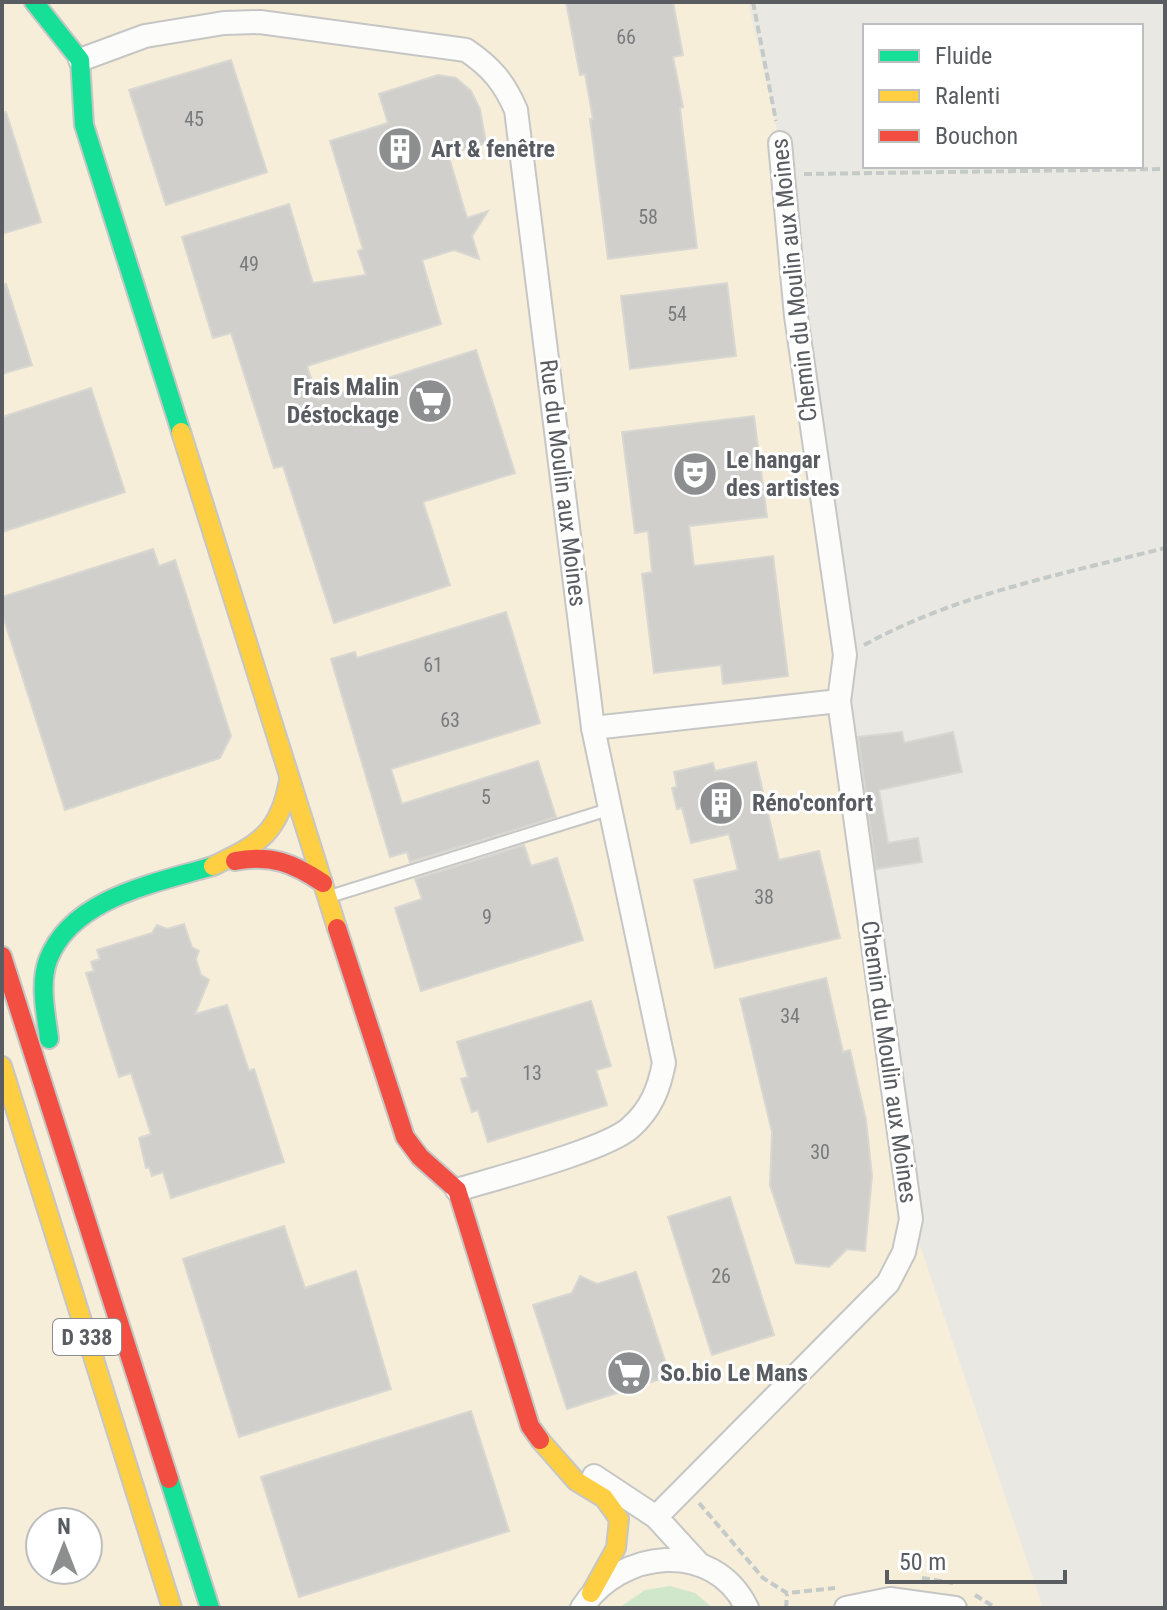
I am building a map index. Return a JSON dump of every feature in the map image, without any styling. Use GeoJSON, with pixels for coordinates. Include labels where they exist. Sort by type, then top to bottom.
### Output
{"type":"FeatureCollection","features":[{"type":"Feature","properties":{"kind":"main road"},"geometry":{"type":"LineString","coordinates":[[34,2],[80,60],[84,125],[405,1137],[437,1174],[457,1190],[530,1426],[556,1461],[576,1481],[604,1498],[621,1524],[616,1548],[584,1604]]}},
{"type":"Feature","properties":{"kind":"main road"},"geometry":{"type":"LineString","coordinates":[[152,1429],[126,1291],[44,1020],[41,991],[46,963],[65,931],[86,911],[213,866],[259,844],[272,832],[286,808],[290,777]]}},
{"type":"Feature","properties":{"kind":"main road"},"geometry":{"type":"LineString","coordinates":[[213,866],[256,856],[279,857],[326,890]]}},
{"type":"Feature","properties":{"kind":"main road","name":"D 338"},"geometry":{"type":"LineString","coordinates":[[2,956],[210,1608]]}},
{"type":"Feature","properties":{"kind":"main road","name":"D 338"},"geometry":{"type":"LineString","coordinates":[[2,1066],[172,1608]]}},
{"type":"Feature","properties":{"kind":"street","name":"Rue du Moulin aux Moines"},"geometry":{"type":"LineString","coordinates":[[80,60],[145,36],[181,27],[260,22],[466,50],[489,66],[505,85],[516,110],[593,728],[664,1063],[659,1088],[649,1108],[629,1130],[595,1146],[457,1190]]}},
{"type":"Feature","properties":{"kind":"street","name":"Chemin du Moulin aux Moines"},"geometry":{"type":"LineString","coordinates":[[656,1517],[888,1283],[904,1252],[911,1219],[839,701],[845,655],[796,316],[780,143]]}},
{"type":"Feature","properties":{"kind":"street"},"geometry":{"type":"LineString","coordinates":[[593,728],[839,701]]}},
{"type":"Feature","properties":{"kind":"street"},"geometry":{"type":"LineString","coordinates":[[556,1461],[597,1478],[656,1517],[700,1565]]}},
{"type":"Feature","properties":{"kind":"street"},"geometry":{"type":"LineString","coordinates":[[584,1604],[613,1573],[641,1561],[670,1558],[700,1565],[723,1578],[747,1608]]}},
{"type":"Feature","properties":{"kind":"street"},"geometry":{"type":"LineString","coordinates":[[845,1597],[904,1599],[961,1596]]}},
{"type":"Feature","properties":{"kind":"lane"},"geometry":{"type":"LineString","coordinates":[[326,890],[610,809]]}},
{"type":"Feature","properties":{"kind":"path","name":"Chemin du Moulin aux Moines"},"geometry":{"type":"LineString","coordinates":[[753,2],[780,143]]}},
{"type":"Feature","properties":{"kind":"path"},"geometry":{"type":"LineString","coordinates":[[782,175],[1165,169]]}},
{"type":"Feature","properties":{"kind":"path"},"geometry":{"type":"LineString","coordinates":[[845,655],[909,621],[1012,587],[1165,548]]}},
{"type":"Feature","properties":{"kind":"path"},"geometry":{"type":"LineString","coordinates":[[685,1489],[763,1578],[787,1593],[845,1597]]}},
{"type":"Feature","properties":{"kind":"path"},"geometry":{"type":"LineString","coordinates":[[912,1577],[948,1580],[961,1596],[996,1608]]}},
{"type":"Feature","properties":{"kind":"path"},"geometry":{"type":"LineString","coordinates":[[786,1608],[787,1593]]}},
{"type":"Feature","properties":{"kind":"shaded area"},"geometry":{"type":"Polygon","coordinates":[[[2,2],[748,2],[780,143],[911,1219],[1043,1608],[2,1608],[2,2]]]}},
{"type":"Feature","properties":{"kind":"green space"},"geometry":{"type":"Polygon","coordinates":[[[670,1586],[695,1593],[713,1608],[619,1608],[645,1590],[670,1586]]]}},
{"type":"Feature","properties":{"kind":"building"},"geometry":{"type":"Polygon","coordinates":[[[566,2],[673,2],[683,55],[673,57],[683,107],[680,108],[697,248],[608,259],[590,119],[593,119],[585,74],[580,75],[566,2]]]}},
{"type":"Feature","properties":{"kind":"building"},"geometry":{"type":"Polygon","coordinates":[[[231,60],[267,172],[166,205],[129,90],[231,60]]]}},
{"type":"Feature","properties":{"kind":"building"},"geometry":{"type":"Polygon","coordinates":[[[438,75],[456,78],[471,91],[480,109],[486,143],[448,154],[467,218],[488,211],[472,236],[479,259],[454,250],[422,260],[441,324],[307,366],[318,400],[476,350],[515,473],[423,502],[450,585],[334,623],[283,466],[274,468],[231,333],[213,338],[182,237],[289,204],[313,283],[366,275],[358,251],[363,249],[330,141],[388,123],[379,94],[438,75]]]}},
{"type":"Feature","properties":{"kind":"building"},"geometry":{"type":"Polygon","coordinates":[[[6,112],[41,222],[2,234],[2,113],[6,112]]]}},
{"type":"Feature","properties":{"kind":"building"},"geometry":{"type":"Polygon","coordinates":[[[727,283],[736,356],[630,369],[621,296],[727,283]]]}},
{"type":"Feature","properties":{"kind":"building"},"geometry":{"type":"Polygon","coordinates":[[[6,284],[32,365],[2,374],[2,285],[6,284]]]}},
{"type":"Feature","properties":{"kind":"building"},"geometry":{"type":"Polygon","coordinates":[[[91,388],[125,492],[2,532],[2,417],[91,388]]]}},
{"type":"Feature","properties":{"kind":"building"},"geometry":{"type":"Polygon","coordinates":[[[754,416],[767,517],[689,526],[694,566],[773,556],[788,676],[723,684],[721,665],[654,673],[642,574],[652,572],[648,531],[635,533],[622,432],[754,416]]]}},
{"type":"Feature","properties":{"kind":"building"},"geometry":{"type":"Polygon","coordinates":[[[153,549],[159,566],[175,560],[231,736],[220,758],[65,810],[2,613],[2,597],[153,549]]]}},
{"type":"Feature","properties":{"kind":"building"},"geometry":{"type":"Polygon","coordinates":[[[506,612],[540,723],[391,769],[402,804],[538,761],[556,817],[410,862],[407,852],[390,857],[331,659],[355,652],[357,658],[506,612]]]}},
{"type":"Feature","properties":{"kind":"building"},"geometry":{"type":"Polygon","coordinates":[[[902,732],[904,743],[953,732],[962,772],[879,790],[888,843],[918,838],[922,862],[876,869],[858,737],[902,732]]]}},
{"type":"Feature","properties":{"kind":"building"},"geometry":{"type":"Polygon","coordinates":[[[756,762],[779,860],[819,851],[840,938],[715,968],[694,880],[738,870],[729,834],[691,843],[682,808],[677,809],[672,788],[677,787],[674,772],[713,763],[715,771],[756,762]]]}},
{"type":"Feature","properties":{"kind":"building"},"geometry":{"type":"Polygon","coordinates":[[[524,845],[531,866],[557,858],[583,940],[421,991],[395,908],[422,899],[415,879],[524,845]]]}},
{"type":"Feature","properties":{"kind":"building"},"geometry":{"type":"Polygon","coordinates":[[[184,924],[192,947],[199,951],[196,959],[201,975],[209,980],[195,1014],[227,1005],[249,1071],[254,1069],[284,1162],[171,1198],[163,1172],[152,1176],[149,1167],[146,1168],[139,1138],[151,1134],[131,1073],[119,1077],[86,973],[94,971],[91,962],[100,959],[97,950],[152,933],[157,925],[167,929],[184,924]]]}},
{"type":"Feature","properties":{"kind":"building"},"geometry":{"type":"Polygon","coordinates":[[[826,978],[843,1052],[850,1050],[866,1120],[872,1176],[865,1251],[847,1249],[829,1267],[796,1263],[770,1185],[772,1132],[740,999],[826,978]]]}},
{"type":"Feature","properties":{"kind":"building"},"geometry":{"type":"Polygon","coordinates":[[[591,1001],[611,1066],[596,1070],[607,1105],[488,1142],[478,1110],[472,1112],[461,1079],[468,1077],[457,1042],[591,1001]]]}},
{"type":"Feature","properties":{"kind":"building"},"geometry":{"type":"Polygon","coordinates":[[[730,1197],[774,1335],[712,1355],[668,1217],[730,1197]]]}},
{"type":"Feature","properties":{"kind":"building"},"geometry":{"type":"Polygon","coordinates":[[[284,1226],[305,1288],[356,1271],[391,1389],[239,1437],[183,1259],[284,1226]]]}},
{"type":"Feature","properties":{"kind":"building"},"geometry":{"type":"Polygon","coordinates":[[[636,1272],[670,1376],[567,1409],[533,1305],[572,1293],[580,1276],[597,1284],[636,1272]]]}},
{"type":"Feature","properties":{"kind":"building"},"geometry":{"type":"Polygon","coordinates":[[[471,1411],[509,1531],[299,1597],[261,1477],[471,1411]]]}},
{"type":"Feature","properties":{"kind":"traffic: fast"},"geometry":{"type":"LineString","coordinates":[[34,2],[80,60],[84,125],[181,432]]}},
{"type":"Feature","properties":{"kind":"traffic: fast"},"geometry":{"type":"LineString","coordinates":[[49,1039],[44,999],[45,970],[60,939],[76,921],[118,896],[213,866]]}},
{"type":"Feature","properties":{"kind":"traffic: fast"},"geometry":{"type":"LineString","coordinates":[[169,1479],[210,1608]]}},
{"type":"Feature","properties":{"kind":"traffic: slow"},"geometry":{"type":"LineString","coordinates":[[181,432],[337,928]]}},
{"type":"Feature","properties":{"kind":"traffic: slow"},"geometry":{"type":"LineString","coordinates":[[213,866],[243,851],[265,835],[280,813],[289,780]]}},
{"type":"Feature","properties":{"kind":"traffic: slow"},"geometry":{"type":"LineString","coordinates":[[2,1066],[172,1608]]}},
{"type":"Feature","properties":{"kind":"traffic: slow"},"geometry":{"type":"LineString","coordinates":[[540,1440],[576,1481],[604,1498],[619,1519],[616,1548],[591,1593]]}},
{"type":"Feature","properties":{"kind":"traffic: jam"},"geometry":{"type":"LineString","coordinates":[[235,861],[260,859],[281,862],[323,883]]}},
{"type":"Feature","properties":{"kind":"traffic: jam"},"geometry":{"type":"LineString","coordinates":[[337,928],[405,1137],[420,1157],[457,1190],[530,1426],[540,1440]]}},
{"type":"Feature","properties":{"kind":"traffic: jam"},"geometry":{"type":"LineString","coordinates":[[2,956],[169,1479]]}},
{"type":"Feature","properties":{"kind":"place","name":"Art & fenêtre"},"geometry":{"type":"Point","coordinates":[400,149]}},
{"type":"Feature","properties":{"kind":"place","name":"Frais Malin Déstockage"},"geometry":{"type":"Point","coordinates":[430,401]}},
{"type":"Feature","properties":{"kind":"place","name":"Le hangar des artistes"},"geometry":{"type":"Point","coordinates":[695,474]}},
{"type":"Feature","properties":{"kind":"place","name":"Réno'confort"},"geometry":{"type":"Point","coordinates":[721,803]}},
{"type":"Feature","properties":{"kind":"place","name":"So.bio Le Mans"},"geometry":{"type":"Point","coordinates":[629,1373]}}]}
